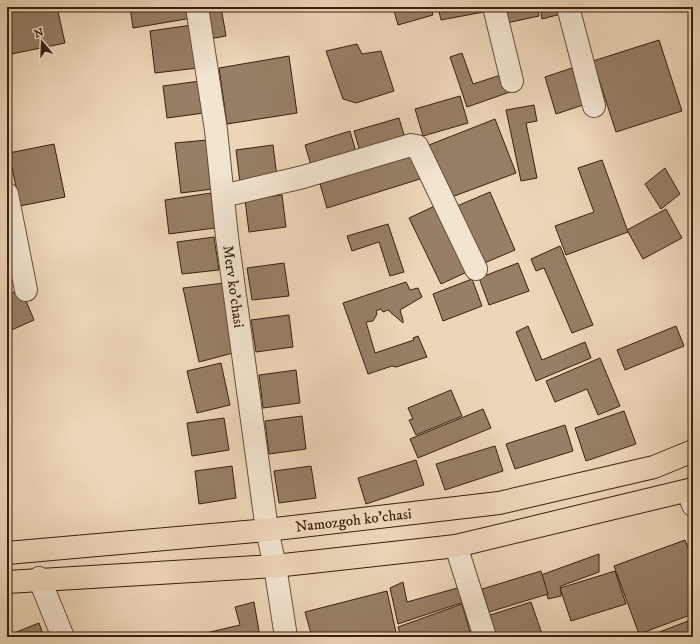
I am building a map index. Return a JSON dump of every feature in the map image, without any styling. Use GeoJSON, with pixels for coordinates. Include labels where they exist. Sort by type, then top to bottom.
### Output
{"type":"FeatureCollection","features":[{"type":"Feature","properties":{"kind":"main road","name":"Namozgoh ko'chasi"},"geometry":{"type":"LineString","coordinates":[[9,549],[267,530],[500,503],[654,467],[693,451]]}},
{"type":"Feature","properties":{"kind":"main road"},"geometry":{"type":"LineString","coordinates":[[7,582],[39,578],[275,566],[456,546],[691,495]]}},
{"type":"Feature","properties":{"kind":"street","name":"Merv ko'chasi"},"geometry":{"type":"LineString","coordinates":[[197,7],[216,130],[226,237],[267,530],[275,566],[286,637]]}},
{"type":"Feature","properties":{"kind":"street"},"geometry":{"type":"LineString","coordinates":[[494,7],[512,81]]}},
{"type":"Feature","properties":{"kind":"street"},"geometry":{"type":"LineString","coordinates":[[568,7],[594,106]]}},
{"type":"Feature","properties":{"kind":"street"},"geometry":{"type":"LineString","coordinates":[[222,196],[303,177],[411,145],[417,146],[476,268]]}},
{"type":"Feature","properties":{"kind":"street"},"geometry":{"type":"LineString","coordinates":[[7,194],[26,290]]}},
{"type":"Feature","properties":{"kind":"street"},"geometry":{"type":"LineString","coordinates":[[456,546],[485,637]]}},
{"type":"Feature","properties":{"kind":"street"},"geometry":{"type":"LineString","coordinates":[[39,578],[63,637]]}},
{"type":"Feature","properties":{"kind":"building"},"geometry":{"type":"Polygon","coordinates":[[[7,7],[57,7],[65,43],[7,55],[7,7]]]}},
{"type":"Feature","properties":{"kind":"building"},"geometry":{"type":"Polygon","coordinates":[[[130,7],[190,7],[192,18],[133,28],[130,7]]]}},
{"type":"Feature","properties":{"kind":"building"},"geometry":{"type":"Polygon","coordinates":[[[204,7],[221,7],[226,36],[209,39],[204,7]]]}},
{"type":"Feature","properties":{"kind":"building"},"geometry":{"type":"Polygon","coordinates":[[[393,7],[431,7],[433,15],[398,25],[393,7]]]}},
{"type":"Feature","properties":{"kind":"building"},"geometry":{"type":"Polygon","coordinates":[[[438,7],[488,7],[489,11],[441,20],[438,7]]]}},
{"type":"Feature","properties":{"kind":"building"},"geometry":{"type":"Polygon","coordinates":[[[498,7],[537,7],[539,16],[502,24],[498,7]]]}},
{"type":"Feature","properties":{"kind":"building"},"geometry":{"type":"Polygon","coordinates":[[[540,7],[564,7],[565,13],[542,19],[540,7]]]}},
{"type":"Feature","properties":{"kind":"building"},"geometry":{"type":"Polygon","coordinates":[[[571,7],[600,7],[573,13],[571,7]]]}},
{"type":"Feature","properties":{"kind":"building"},"geometry":{"type":"Polygon","coordinates":[[[192,25],[198,68],[155,73],[150,31],[192,25]]]}},
{"type":"Feature","properties":{"kind":"building"},"geometry":{"type":"Polygon","coordinates":[[[659,40],[682,111],[616,132],[593,61],[659,40]]]}},
{"type":"Feature","properties":{"kind":"building"},"geometry":{"type":"Polygon","coordinates":[[[357,44],[362,54],[381,51],[394,91],[356,103],[343,99],[326,51],[357,44]]]}},
{"type":"Feature","properties":{"kind":"building"},"geometry":{"type":"Polygon","coordinates":[[[462,53],[473,84],[504,74],[510,92],[467,107],[450,57],[462,53]]]}},
{"type":"Feature","properties":{"kind":"building"},"geometry":{"type":"Polygon","coordinates":[[[289,56],[297,113],[227,124],[219,68],[289,56]]]}},
{"type":"Feature","properties":{"kind":"building"},"geometry":{"type":"Polygon","coordinates":[[[572,68],[583,105],[556,114],[545,77],[572,68]]]}},
{"type":"Feature","properties":{"kind":"building"},"geometry":{"type":"Polygon","coordinates":[[[200,81],[204,113],[167,118],[163,86],[200,81]]]}},
{"type":"Feature","properties":{"kind":"building"},"geometry":{"type":"Polygon","coordinates":[[[460,96],[468,123],[423,136],[415,109],[460,96]]]}},
{"type":"Feature","properties":{"kind":"building"},"geometry":{"type":"Polygon","coordinates":[[[534,105],[537,121],[526,123],[537,178],[521,181],[506,110],[534,105]]]}},
{"type":"Feature","properties":{"kind":"building"},"geometry":{"type":"Polygon","coordinates":[[[399,118],[407,145],[362,158],[354,131],[399,118]]]}},
{"type":"Feature","properties":{"kind":"building"},"geometry":{"type":"Polygon","coordinates":[[[495,119],[516,173],[449,198],[429,145],[495,119]]]}},
{"type":"Feature","properties":{"kind":"building"},"geometry":{"type":"Polygon","coordinates":[[[350,131],[358,159],[313,172],[305,145],[350,131]]]}},
{"type":"Feature","properties":{"kind":"building"},"geometry":{"type":"Polygon","coordinates":[[[207,140],[213,189],[181,193],[175,143],[207,140]]]}},
{"type":"Feature","properties":{"kind":"building"},"geometry":{"type":"Polygon","coordinates":[[[54,144],[65,197],[20,206],[9,153],[54,144]]]}},
{"type":"Feature","properties":{"kind":"building"},"geometry":{"type":"Polygon","coordinates":[[[273,145],[277,177],[240,183],[236,150],[273,145]]]}},
{"type":"Feature","properties":{"kind":"building"},"geometry":{"type":"Polygon","coordinates":[[[412,155],[420,179],[327,208],[320,184],[412,155]]]}},
{"type":"Feature","properties":{"kind":"building"},"geometry":{"type":"Polygon","coordinates":[[[602,160],[628,232],[566,255],[555,226],[594,212],[578,168],[602,160]]]}},
{"type":"Feature","properties":{"kind":"building"},"geometry":{"type":"Polygon","coordinates":[[[665,168],[680,194],[661,209],[645,184],[665,168]]]}},
{"type":"Feature","properties":{"kind":"building"},"geometry":{"type":"Polygon","coordinates":[[[490,192],[515,250],[482,264],[457,206],[490,192]]]}},
{"type":"Feature","properties":{"kind":"building"},"geometry":{"type":"Polygon","coordinates":[[[211,193],[215,228],[169,234],[165,200],[211,193]]]}},
{"type":"Feature","properties":{"kind":"building"},"geometry":{"type":"Polygon","coordinates":[[[282,195],[286,227],[249,232],[245,200],[282,195]]]}},
{"type":"Feature","properties":{"kind":"building"},"geometry":{"type":"Polygon","coordinates":[[[437,205],[469,271],[441,284],[409,218],[437,205]]]}},
{"type":"Feature","properties":{"kind":"building"},"geometry":{"type":"Polygon","coordinates":[[[666,209],[682,238],[643,259],[627,230],[666,209]]]}},
{"type":"Feature","properties":{"kind":"building"},"geometry":{"type":"Polygon","coordinates":[[[388,224],[404,272],[390,276],[379,242],[352,251],[347,236],[388,224]]]}},
{"type":"Feature","properties":{"kind":"building"},"geometry":{"type":"Polygon","coordinates":[[[214,237],[219,270],[182,274],[177,242],[214,237]]]}},
{"type":"Feature","properties":{"kind":"building"},"geometry":{"type":"Polygon","coordinates":[[[560,246],[593,325],[572,333],[544,268],[536,271],[531,259],[560,246]]]}},
{"type":"Feature","properties":{"kind":"building"},"geometry":{"type":"Polygon","coordinates":[[[284,263],[289,296],[252,300],[247,268],[284,263]]]}},
{"type":"Feature","properties":{"kind":"building"},"geometry":{"type":"Polygon","coordinates":[[[518,263],[529,291],[489,305],[479,278],[518,263]]]}},
{"type":"Feature","properties":{"kind":"building"},"geometry":{"type":"Polygon","coordinates":[[[472,279],[482,306],[443,321],[433,294],[472,279]]]}},
{"type":"Feature","properties":{"kind":"building"},"geometry":{"type":"Polygon","coordinates":[[[406,282],[410,290],[418,288],[422,297],[400,310],[403,323],[388,310],[383,312],[381,309],[376,311],[377,314],[373,321],[366,322],[375,353],[414,340],[413,338],[418,336],[427,357],[368,374],[343,303],[406,282]]]}},
{"type":"Feature","properties":{"kind":"building"},"geometry":{"type":"Polygon","coordinates":[[[224,283],[233,353],[199,362],[183,288],[224,283]]]}},
{"type":"Feature","properties":{"kind":"building"},"geometry":{"type":"Polygon","coordinates":[[[21,289],[34,320],[7,332],[7,295],[21,289]]]}},
{"type":"Feature","properties":{"kind":"building"},"geometry":{"type":"Polygon","coordinates":[[[289,315],[293,347],[256,352],[251,320],[289,315]]]}},
{"type":"Feature","properties":{"kind":"building"},"geometry":{"type":"Polygon","coordinates":[[[528,326],[542,360],[585,342],[591,358],[536,381],[516,332],[528,326]]]}},
{"type":"Feature","properties":{"kind":"building"},"geometry":{"type":"Polygon","coordinates":[[[676,326],[684,346],[625,370],[617,350],[676,326]]]}},
{"type":"Feature","properties":{"kind":"building"},"geometry":{"type":"Polygon","coordinates":[[[600,358],[620,406],[598,415],[587,389],[555,402],[546,381],[600,358]]]}},
{"type":"Feature","properties":{"kind":"building"},"geometry":{"type":"Polygon","coordinates":[[[221,363],[230,405],[197,413],[187,371],[221,363]]]}},
{"type":"Feature","properties":{"kind":"building"},"geometry":{"type":"Polygon","coordinates":[[[296,370],[300,403],[263,408],[259,375],[296,370]]]}},
{"type":"Feature","properties":{"kind":"building"},"geometry":{"type":"Polygon","coordinates":[[[451,390],[462,416],[416,435],[409,420],[413,419],[408,408],[451,390]]]}},
{"type":"Feature","properties":{"kind":"building"},"geometry":{"type":"Polygon","coordinates":[[[483,409],[491,428],[418,458],[410,439],[483,409]]]}},
{"type":"Feature","properties":{"kind":"building"},"geometry":{"type":"Polygon","coordinates":[[[624,411],[636,444],[586,461],[575,428],[624,411]]]}},
{"type":"Feature","properties":{"kind":"building"},"geometry":{"type":"Polygon","coordinates":[[[302,416],[306,449],[269,454],[265,421],[302,416]]]}},
{"type":"Feature","properties":{"kind":"building"},"geometry":{"type":"Polygon","coordinates":[[[224,418],[229,450],[192,456],[187,423],[224,418]]]}},
{"type":"Feature","properties":{"kind":"building"},"geometry":{"type":"Polygon","coordinates":[[[565,425],[573,451],[515,469],[506,444],[565,425]]]}},
{"type":"Feature","properties":{"kind":"building"},"geometry":{"type":"Polygon","coordinates":[[[495,446],[503,471],[445,490],[436,464],[495,446]]]}},
{"type":"Feature","properties":{"kind":"building"},"geometry":{"type":"Polygon","coordinates":[[[416,460],[424,485],[366,504],[358,478],[416,460]]]}},
{"type":"Feature","properties":{"kind":"building"},"geometry":{"type":"Polygon","coordinates":[[[232,466],[236,498],[199,504],[195,471],[232,466]]]}},
{"type":"Feature","properties":{"kind":"building"},"geometry":{"type":"Polygon","coordinates":[[[311,466],[316,498],[279,503],[274,471],[311,466]]]}},
{"type":"Feature","properties":{"kind":"building"},"geometry":{"type":"Polygon","coordinates":[[[685,540],[693,561],[693,614],[639,634],[614,566],[685,540]]]}},
{"type":"Feature","properties":{"kind":"building"},"geometry":{"type":"Polygon","coordinates":[[[599,554],[599,572],[561,586],[561,596],[548,599],[541,575],[599,554]]]}},
{"type":"Feature","properties":{"kind":"building"},"geometry":{"type":"Polygon","coordinates":[[[541,571],[548,594],[489,612],[482,589],[541,571]]]}},
{"type":"Feature","properties":{"kind":"building"},"geometry":{"type":"Polygon","coordinates":[[[615,571],[626,604],[571,621],[560,588],[615,571]]]}},
{"type":"Feature","properties":{"kind":"building"},"geometry":{"type":"Polygon","coordinates":[[[403,582],[407,602],[461,587],[467,601],[398,624],[390,588],[403,582]]]}},
{"type":"Feature","properties":{"kind":"building"},"geometry":{"type":"Polygon","coordinates":[[[387,591],[397,637],[312,637],[305,612],[387,591]]]}},
{"type":"Feature","properties":{"kind":"building"},"geometry":{"type":"Polygon","coordinates":[[[254,602],[260,637],[189,637],[240,625],[235,607],[254,602]]]}},
{"type":"Feature","properties":{"kind":"building"},"geometry":{"type":"Polygon","coordinates":[[[531,602],[543,637],[494,637],[487,616],[531,602]]]}},
{"type":"Feature","properties":{"kind":"building"},"geometry":{"type":"Polygon","coordinates":[[[462,604],[471,636],[401,637],[398,627],[462,604]]]}},
{"type":"Feature","properties":{"kind":"building"},"geometry":{"type":"Polygon","coordinates":[[[693,619],[693,637],[647,637],[693,619]]]}},
{"type":"Feature","properties":{"kind":"building"},"geometry":{"type":"Polygon","coordinates":[[[7,621],[13,635],[10,637],[7,637],[7,621]]]}},
{"type":"Feature","properties":{"kind":"building"},"geometry":{"type":"Polygon","coordinates":[[[39,623],[43,634],[36,637],[16,637],[14,633],[39,623]]]}}]}
